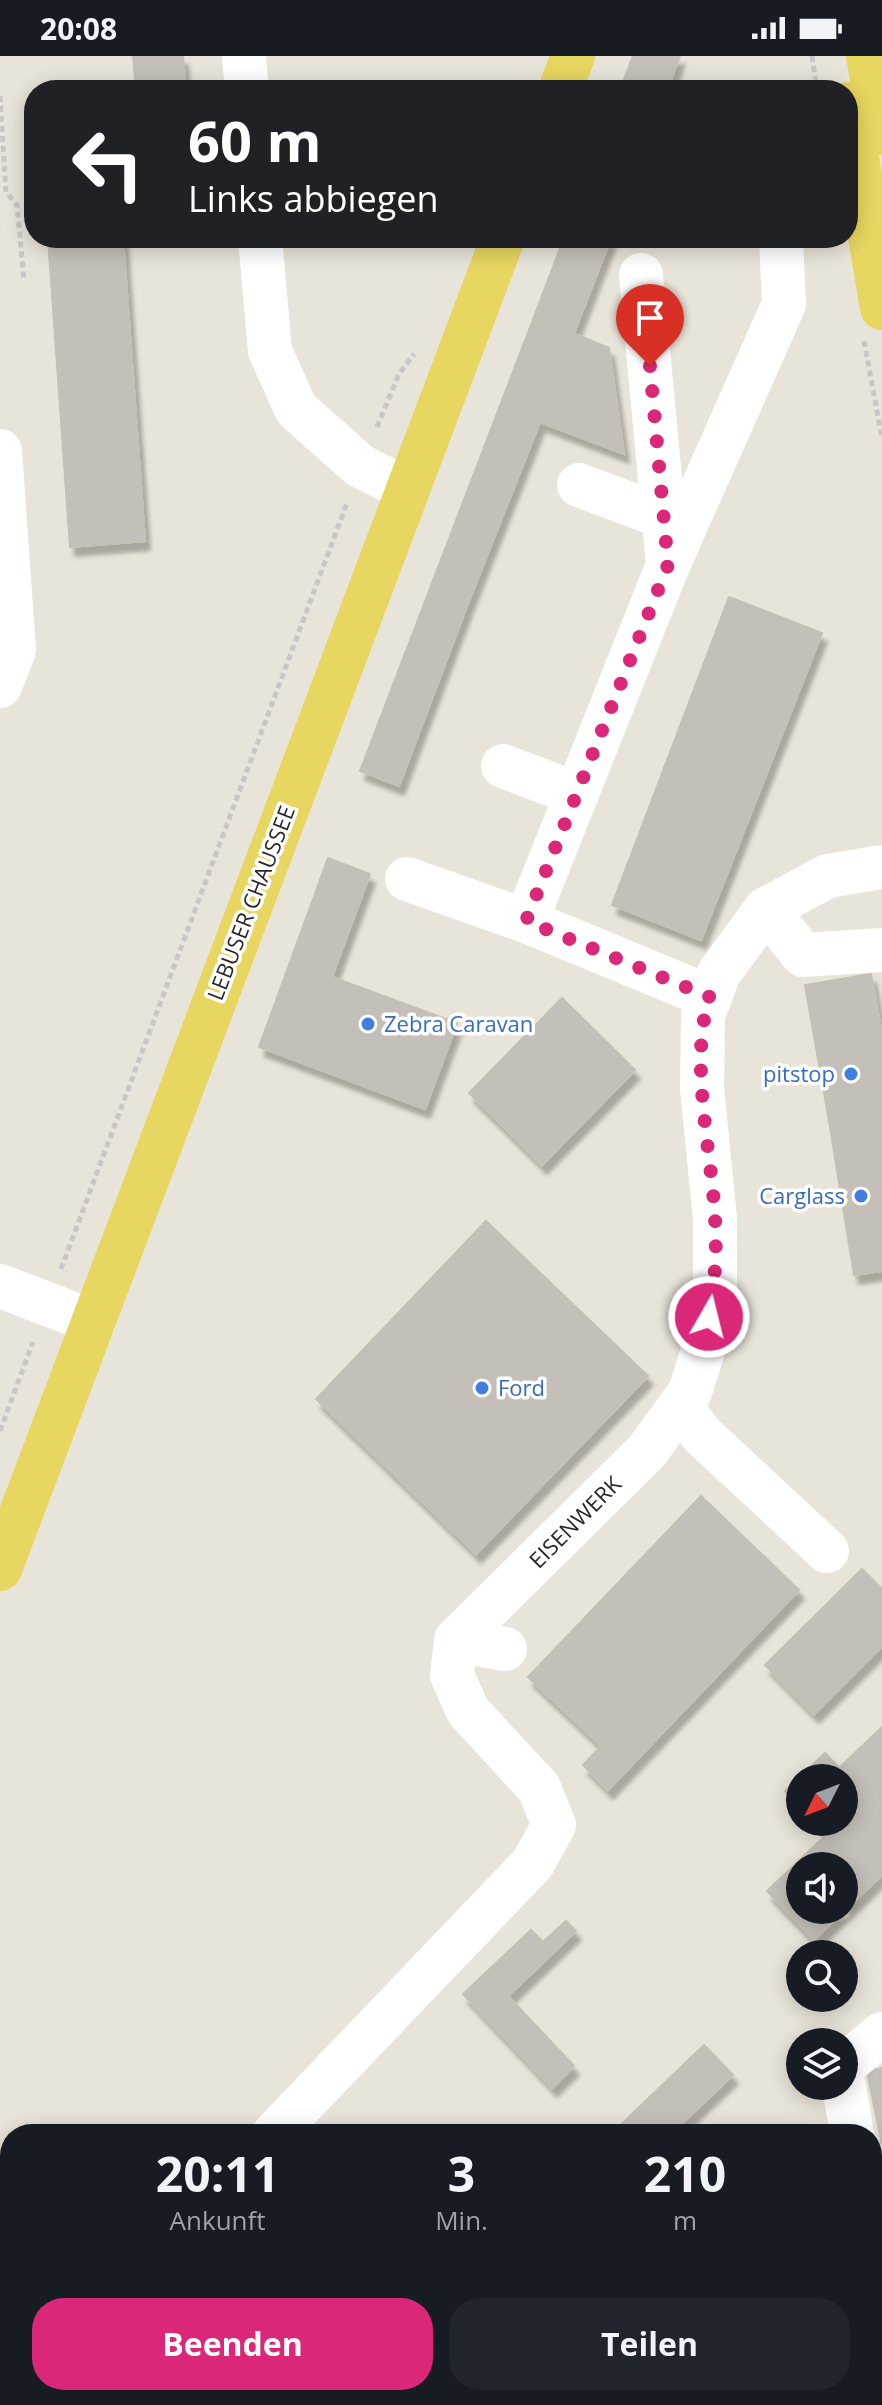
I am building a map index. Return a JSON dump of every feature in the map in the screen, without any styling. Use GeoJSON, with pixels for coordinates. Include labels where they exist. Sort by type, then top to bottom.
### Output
{"type":"FeatureCollection","features":[{"type":"Feature","properties":{"kind":"main road"},"geometry":{"type":"LineString","coordinates":[[564,80],[573,56]]}},
{"type":"Feature","properties":{"kind":"main road"},"geometry":{"type":"LineString","coordinates":[[840,56],[844,80]]}},
{"type":"Feature","properties":{"kind":"main road"},"geometry":{"type":"LineString","coordinates":[[868,56],[882,133]]}},
{"type":"Feature","properties":{"kind":"main road"},"geometry":{"type":"LineString","coordinates":[[858,164],[882,308]]}},
{"type":"Feature","properties":{"kind":"main road","name":"LEBUSER CHAUSSEE"},"geometry":{"type":"LineString","coordinates":[[0,1569],[499,248]]}},
{"type":"Feature","properties":{"kind":"street"},"geometry":{"type":"LineString","coordinates":[[244,56],[246,80]]}},
{"type":"Feature","properties":{"kind":"street"},"geometry":{"type":"LineString","coordinates":[[261,248],[270,351],[296,409],[360,466],[407,489]]}},
{"type":"Feature","properties":{"kind":"street"},"geometry":{"type":"LineString","coordinates":[[526,921],[668,565],[784,304],[781,248]]}},
{"type":"Feature","properties":{"kind":"street"},"geometry":{"type":"LineString","coordinates":[[641,275],[668,565]]}},
{"type":"Feature","properties":{"kind":"street"},"geometry":{"type":"LineString","coordinates":[[0,451],[14,650],[0,686]]}},
{"type":"Feature","properties":{"kind":"street"},"geometry":{"type":"LineString","coordinates":[[579,485],[664,517]]}},
{"type":"Feature","properties":{"kind":"street"},"geometry":{"type":"LineString","coordinates":[[503,766],[577,794]]}},
{"type":"Feature","properties":{"kind":"street","name":"EISENWERK"},"geometry":{"type":"LineString","coordinates":[[456,1640],[647,1451],[690,1392],[704,1347],[715,1287],[715,1219],[702,1088],[703,1015],[719,973],[766,909],[828,876],[882,867]]}},
{"type":"Feature","properties":{"kind":"street"},"geometry":{"type":"LineString","coordinates":[[407,879],[526,921],[710,997]]}},
{"type":"Feature","properties":{"kind":"street"},"geometry":{"type":"LineString","coordinates":[[766,909],[803,955],[882,950]]}},
{"type":"Feature","properties":{"kind":"street"},"geometry":{"type":"LineString","coordinates":[[0,1286],[94,1322]]}},
{"type":"Feature","properties":{"kind":"street"},"geometry":{"type":"LineString","coordinates":[[680,1406],[702,1435],[827,1551]]}},
{"type":"Feature","properties":{"kind":"street"},"geometry":{"type":"LineString","coordinates":[[284,2124],[533,1863],[554,1825],[539,1788],[468,1711],[452,1675],[456,1640],[505,1649]]}},
{"type":"Feature","properties":{"kind":"street"},"geometry":{"type":"LineString","coordinates":[[858,2054],[882,2034]]}},
{"type":"Feature","properties":{"kind":"street"},"geometry":{"type":"LineString","coordinates":[[846,2100],[850,2124]]}},
{"type":"Feature","properties":{"kind":"path"},"geometry":{"type":"LineString","coordinates":[[812,56],[816,80]]}},
{"type":"Feature","properties":{"kind":"path"},"geometry":{"type":"LineString","coordinates":[[0,96],[6,192],[17,205],[24,280]]}},
{"type":"Feature","properties":{"kind":"path"},"geometry":{"type":"LineString","coordinates":[[0,1431],[360,466],[399,374],[416,351]]}},
{"type":"Feature","properties":{"kind":"building"},"geometry":{"type":"Polygon","coordinates":[[[133,56],[183,56],[185,80],[135,80],[133,56]]]}},
{"type":"Feature","properties":{"kind":"building"},"geometry":{"type":"Polygon","coordinates":[[[633,56],[680,56],[671,80],[624,80],[633,56]]]}},
{"type":"Feature","properties":{"kind":"building"},"geometry":{"type":"Polygon","coordinates":[[[49,248],[124,248],[145,541],[70,547],[49,248]]]}},
{"type":"Feature","properties":{"kind":"building"},"geometry":{"type":"Polygon","coordinates":[[[560,248],[607,248],[574,333],[534,317],[560,248]]]}},
{"type":"Feature","properties":{"kind":"building"},"geometry":{"type":"Polygon","coordinates":[[[534,317],[609,348],[624,454],[540,422],[467,606],[429,591],[534,317]]]}},
{"type":"Feature","properties":{"kind":"building"},"geometry":{"type":"Polygon","coordinates":[[[429,591],[467,606],[399,786],[360,771],[429,591]]]}},
{"type":"Feature","properties":{"kind":"building"},"geometry":{"type":"Polygon","coordinates":[[[729,597],[822,633],[701,940],[612,905],[729,597]]]}},
{"type":"Feature","properties":{"kind":"building"},"geometry":{"type":"Polygon","coordinates":[[[328,858],[370,874],[332,977],[457,1023],[425,1109],[259,1047],[328,858]]]}},
{"type":"Feature","properties":{"kind":"building","name":"pitstop"},"geometry":{"type":"Polygon","coordinates":[[[871,974],[882,1035],[882,1112],[829,1121],[805,985],[871,974]]]}},
{"type":"Feature","properties":{"kind":"building"},"geometry":{"type":"Polygon","coordinates":[[[562,998],[635,1070],[542,1165],[469,1093],[562,998]]]}},
{"type":"Feature","properties":{"kind":"building","name":"Carglass"},"geometry":{"type":"Polygon","coordinates":[[[882,1112],[882,1271],[854,1275],[829,1121],[882,1112]]]}},
{"type":"Feature","properties":{"kind":"building","name":"Ford"},"geometry":{"type":"Polygon","coordinates":[[[486,1221],[648,1376],[476,1554],[316,1399],[486,1221]]]}},
{"type":"Feature","properties":{"kind":"building"},"geometry":{"type":"Polygon","coordinates":[[[701,1496],[799,1590],[608,1790],[583,1765],[601,1746],[528,1677],[701,1496]]]}},
{"type":"Feature","properties":{"kind":"building"},"geometry":{"type":"Polygon","coordinates":[[[862,1569],[882,1589],[882,1646],[814,1714],[765,1665],[862,1569]]]}},
{"type":"Feature","properties":{"kind":"building"},"geometry":{"type":"Polygon","coordinates":[[[882,1727],[882,1875],[858,1898],[858,1852],[808,1852],[825,1836],[858,1836],[858,1764],[843,1764],[882,1727]]]}},
{"type":"Feature","properties":{"kind":"building"},"geometry":{"type":"Polygon","coordinates":[[[825,1753],[835,1764],[813,1764],[825,1753]]]}},
{"type":"Feature","properties":{"kind":"building"},"geometry":{"type":"Polygon","coordinates":[[[786,1873],[786,1911],[767,1891],[786,1873]]]}},
{"type":"Feature","properties":{"kind":"building"},"geometry":{"type":"Polygon","coordinates":[[[566,1921],[576,1931],[508,1996],[574,2066],[552,2088],[463,1994],[531,1930],[543,1942],[566,1921]]]}},
{"type":"Feature","properties":{"kind":"building"},"geometry":{"type":"Polygon","coordinates":[[[799,1924],[831,1924],[814,1940],[799,1924]]]}},
{"type":"Feature","properties":{"kind":"building"},"geometry":{"type":"Polygon","coordinates":[[[704,2045],[733,2075],[682,2124],[621,2124],[704,2045]]]}},
{"type":"Feature","properties":{"kind":"building"},"geometry":{"type":"Polygon","coordinates":[[[882,2068],[882,2124],[878,2124],[867,2071],[882,2068]]]}},
{"type":"Feature","properties":{"kind":"place","name":"Zebra Caravan"},"geometry":{"type":"Point","coordinates":[368,1024]}},
{"type":"Feature","properties":{"kind":"place","name":"pitstop"},"geometry":{"type":"Point","coordinates":[851,1074]}},
{"type":"Feature","properties":{"kind":"place","name":"Carglass"},"geometry":{"type":"Point","coordinates":[861,1196]}},
{"type":"Feature","properties":{"kind":"place","name":"Ford"},"geometry":{"type":"Point","coordinates":[482,1388]}},
{"type":"Feature","properties":{"kind":"route"},"geometry":{"type":"LineString","coordinates":[[650,366],[668,565],[526,921],[710,997],[703,1015],[702,1088],[715,1219],[715,1287],[709,1317]]}}]}
